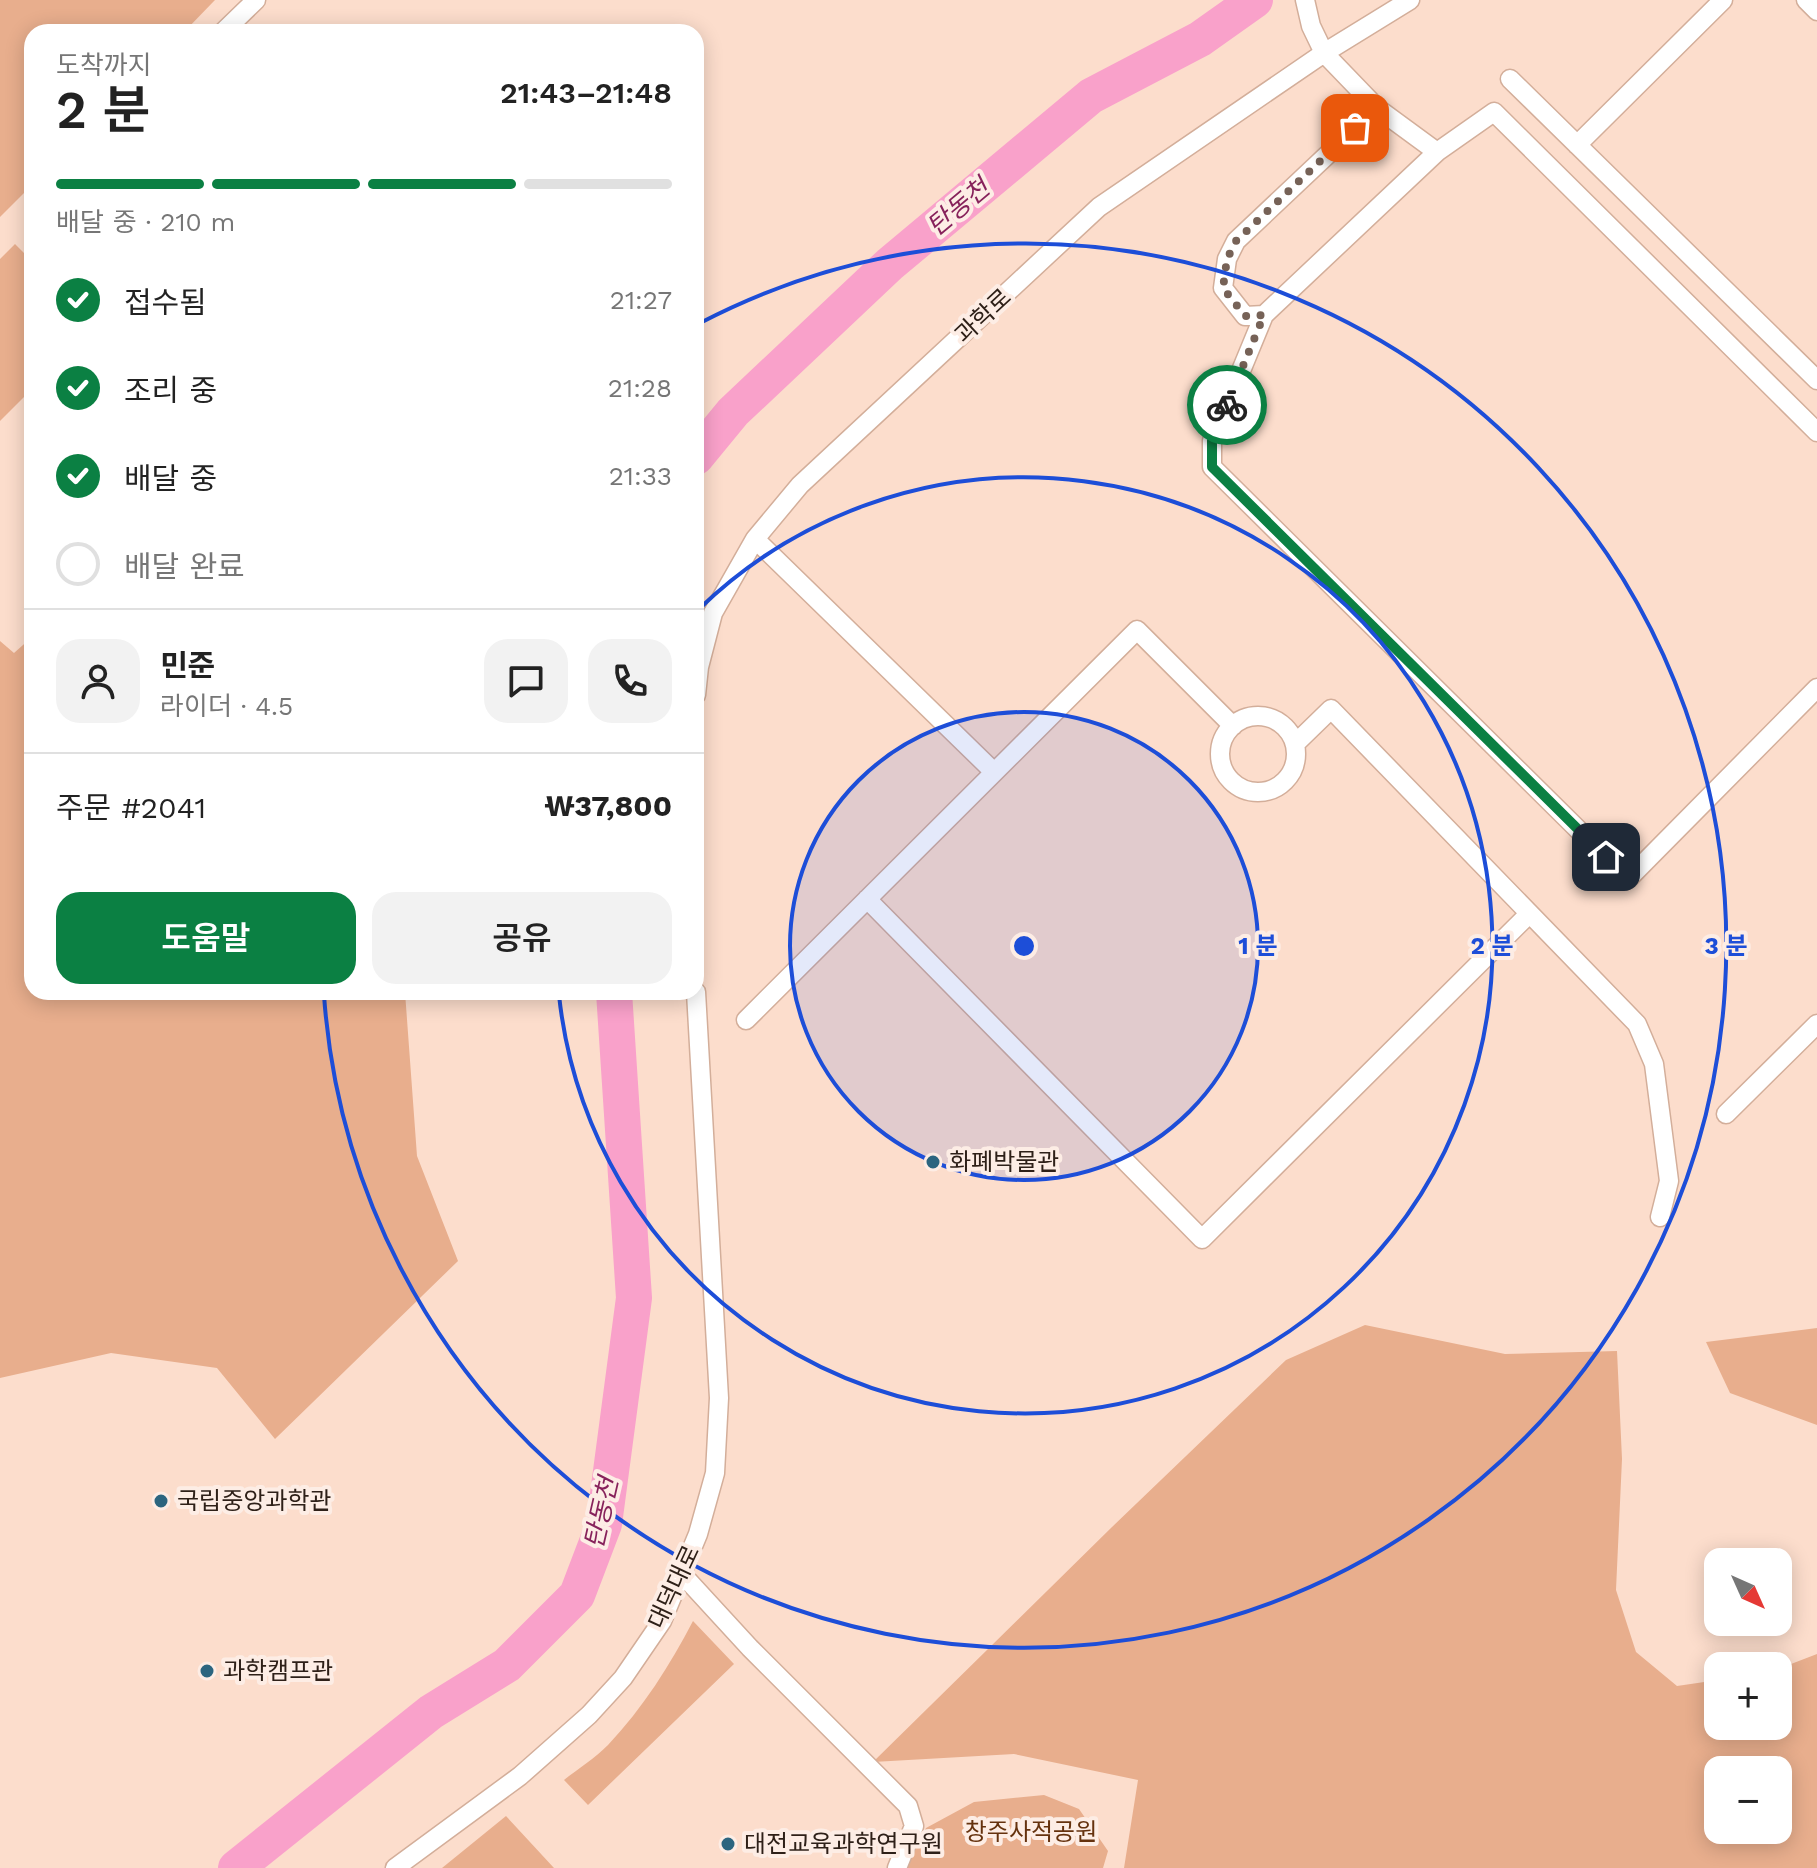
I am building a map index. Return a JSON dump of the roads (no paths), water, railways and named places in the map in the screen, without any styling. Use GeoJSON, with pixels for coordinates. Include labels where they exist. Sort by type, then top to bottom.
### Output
{"type":"FeatureCollection","features":[{"type":"Feature","properties":{"kind":"lane"},"geometry":{"type":"LineString","coordinates":[[231,24],[256,0]]}},
{"type":"Feature","properties":{"kind":"lane"},"geometry":{"type":"LineString","coordinates":[[1305,0],[1311,26],[1324,53],[1377,108],[1437,152]]}},
{"type":"Feature","properties":{"kind":"lane","name":"과학로"},"geometry":{"type":"LineString","coordinates":[[704,648],[713,613],[755,539],[800,485],[1099,207],[1324,53],[1410,0]]}},
{"type":"Feature","properties":{"kind":"lane"},"geometry":{"type":"LineString","coordinates":[[1577,145],[1723,0]]}},
{"type":"Feature","properties":{"kind":"lane"},"geometry":{"type":"LineString","coordinates":[[1806,0],[1817,11]]}},
{"type":"Feature","properties":{"kind":"lane"},"geometry":{"type":"LineString","coordinates":[[1510,79],[1817,380]]}},
{"type":"Feature","properties":{"kind":"lane"},"geometry":{"type":"LineString","coordinates":[[1264,315],[1245,316],[1223,288],[1227,259],[1236,241],[1377,108]]}},
{"type":"Feature","properties":{"kind":"lane"},"geometry":{"type":"LineString","coordinates":[[1817,432],[1494,112],[1437,152],[1264,315],[1212,441],[1212,467],[1628,879],[1817,688]]}},
{"type":"Feature","properties":{"kind":"lane"},"geometry":{"type":"LineString","coordinates":[[755,539],[994,772]]}},
{"type":"Feature","properties":{"kind":"lane"},"geometry":{"type":"LineString","coordinates":[[746,1020],[1137,630],[1233,726]]}},
{"type":"Feature","properties":{"kind":"lane"},"geometry":{"type":"LineString","coordinates":[[1295,744],[1331,709],[1637,1024],[1654,1064],[1669,1181],[1660,1217]]}},
{"type":"Feature","properties":{"kind":"lane"},"geometry":{"type":"LineString","coordinates":[[1250,717],[1273,719],[1283,725],[1295,744],[1293,770],[1275,788],[1262,792],[1237,786],[1222,766],[1222,740],[1239,721],[1250,717]]}},
{"type":"Feature","properties":{"kind":"lane"},"geometry":{"type":"LineString","coordinates":[[867,899],[1202,1239],[1529,914]]}},
{"type":"Feature","properties":{"kind":"lane","name":"대덕대로"},"geometry":{"type":"LineString","coordinates":[[395,1868],[520,1776],[589,1715],[623,1678],[662,1621],[698,1534],[715,1473],[719,1398],[696,1000]]}},
{"type":"Feature","properties":{"kind":"lane"},"geometry":{"type":"LineString","coordinates":[[1726,1114],[1817,1024]]}},
{"type":"Feature","properties":{"kind":"lane"},"geometry":{"type":"LineString","coordinates":[[682,1574],[750,1648],[908,1806],[914,1826],[897,1868]]}},
{"type":"Feature","properties":{"kind":"waterway","name":"탄동천"},"geometry":{"type":"LineString","coordinates":[[704,447],[733,412],[890,264],[1091,96],[1200,39],[1255,0]]}},
{"type":"Feature","properties":{"kind":"waterway","name":"탄동천"},"geometry":{"type":"LineString","coordinates":[[236,1868],[431,1712],[507,1665],[577,1595],[604,1524],[634,1298],[615,1000]]}},
{"type":"Feature","properties":{"kind":"place","name":"화폐박물관"},"geometry":{"type":"Point","coordinates":[933,1162]}},
{"type":"Feature","properties":{"kind":"place","name":"국립중앙과학관"},"geometry":{"type":"Point","coordinates":[161,1501]}},
{"type":"Feature","properties":{"kind":"place","name":"과학캠프관"},"geometry":{"type":"Point","coordinates":[207,1671]}},
{"type":"Feature","properties":{"kind":"place","name":"대전교육과학연구원"},"geometry":{"type":"Point","coordinates":[728,1844]}},
{"type":"Feature","properties":{"kind":"park label","name":"창주사적공원"},"geometry":{"type":"Point","coordinates":[1031,1832]}}]}
